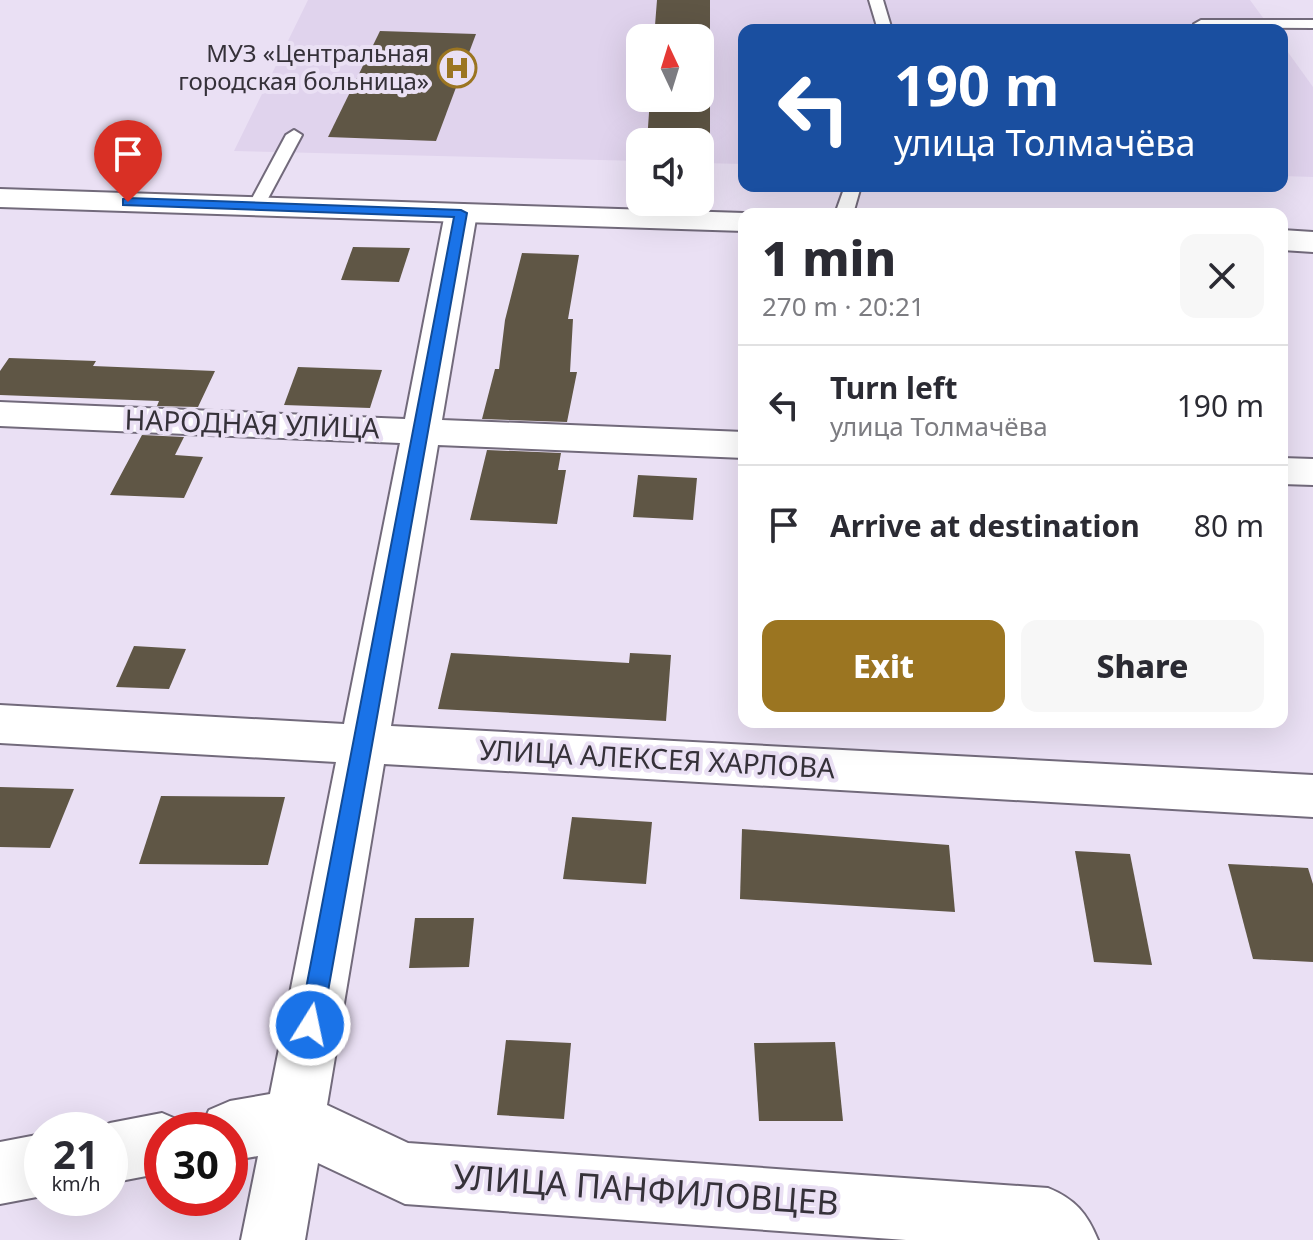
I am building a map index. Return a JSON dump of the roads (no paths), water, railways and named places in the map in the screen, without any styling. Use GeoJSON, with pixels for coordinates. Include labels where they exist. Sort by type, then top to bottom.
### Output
{"type":"FeatureCollection","features":[{"type":"Feature","properties":{"kind":"street"},"geometry":{"type":"LineString","coordinates":[[0,198],[738,222]]}},
{"type":"Feature","properties":{"kind":"street"},"geometry":{"type":"LineString","coordinates":[[273,1240],[461,213]]}},
{"type":"Feature","properties":{"kind":"street"},"geometry":{"type":"LineString","coordinates":[[1288,240],[1313,242]]}},
{"type":"Feature","properties":{"kind":"street","name":"НАРОДНАЯ УЛИЦА"},"geometry":{"type":"LineString","coordinates":[[0,414],[738,445]]}},
{"type":"Feature","properties":{"kind":"street"},"geometry":{"type":"LineString","coordinates":[[1288,471],[1313,472]]}},
{"type":"Feature","properties":{"kind":"street","name":"УЛИЦА АЛЕКСЕЯ ХАРЛОВА"},"geometry":{"type":"LineString","coordinates":[[0,724],[1313,796]]}},
{"type":"Feature","properties":{"kind":"street"},"geometry":{"type":"LineString","coordinates":[[248,1128],[293,1120]]}},
{"type":"Feature","properties":{"kind":"street","name":"УЛИЦА ПАНФИЛОВЦЕВ"},"geometry":{"type":"LineString","coordinates":[[293,1120],[405,1173],[1048,1219],[1066,1240]]}},
{"type":"Feature","properties":{"kind":"street"},"geometry":{"type":"LineString","coordinates":[[0,1173],[24,1168]]}},
{"type":"Feature","properties":{"kind":"lane"},"geometry":{"type":"LineString","coordinates":[[876,0],[883,24]]}},
{"type":"Feature","properties":{"kind":"lane"},"geometry":{"type":"LineString","coordinates":[[1201,24],[1313,24]]}},
{"type":"Feature","properties":{"kind":"lane"},"geometry":{"type":"LineString","coordinates":[[256,206],[294,135]]}},
{"type":"Feature","properties":{"kind":"place","name":"МУЗ «Центральная городская больница»"},"geometry":{"type":"Point","coordinates":[457,68]}}]}
